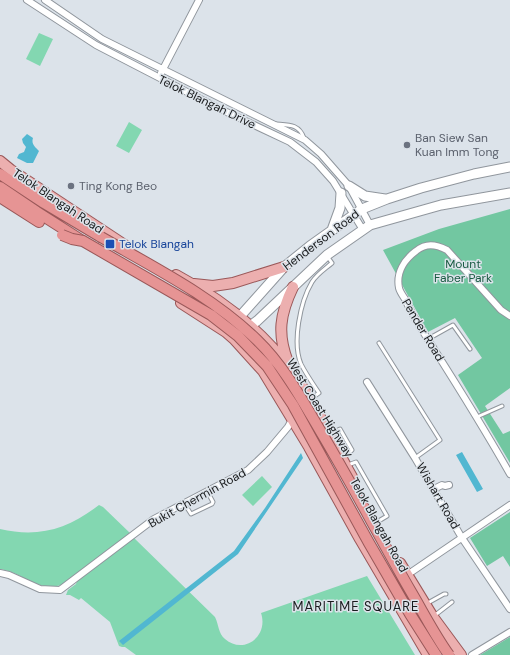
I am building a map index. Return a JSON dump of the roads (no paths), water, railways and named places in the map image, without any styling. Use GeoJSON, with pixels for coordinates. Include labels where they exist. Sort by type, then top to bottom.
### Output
{"type":"FeatureCollection","features":[{"type":"Feature","properties":{"kind":"highway","name":"West Coast Highway"},"geometry":{"type":"LineString","coordinates":[[0,174],[44,203],[201,296],[233,319],[262,345],[274,359],[300,396],[437,638],[449,655]]}},
{"type":"Feature","properties":{"kind":"highway","name":"West Coast Highway"},"geometry":{"type":"LineString","coordinates":[[0,186],[37,212],[83,241],[211,315],[238,336],[267,366],[293,405],[369,543],[410,614],[436,655]]}},
{"type":"Feature","properties":{"kind":"highway"},"geometry":{"type":"LineString","coordinates":[[0,197],[62,235],[83,241]]}},
{"type":"Feature","properties":{"kind":"highway"},"geometry":{"type":"LineString","coordinates":[[369,553],[442,655]]}},
{"type":"Feature","properties":{"kind":"main road","name":"Telok Blangah Road"},"geometry":{"type":"LineString","coordinates":[[0,161],[11,170],[144,258],[192,284],[240,317],[276,352],[308,396],[407,575],[433,617],[461,655]]}},
{"type":"Feature","properties":{"kind":"main road","name":"Henderson Road"},"geometry":{"type":"LineString","coordinates":[[230,335],[240,317],[284,267],[362,209],[387,199],[474,174],[510,167]]}},
{"type":"Feature","properties":{"kind":"main road"},"geometry":{"type":"LineString","coordinates":[[349,186],[365,196],[387,199]]}},
{"type":"Feature","properties":{"kind":"main road","name":"Telok Blangah Road"},"geometry":{"type":"LineString","coordinates":[[0,192],[59,232],[182,303],[230,335],[263,371],[293,420],[428,655]]}},
{"type":"Feature","properties":{"kind":"main road"},"geometry":{"type":"LineString","coordinates":[[332,230],[340,208],[341,193]]}},
{"type":"Feature","properties":{"kind":"main road","name":"Henderson Road"},"geometry":{"type":"LineString","coordinates":[[230,335],[250,326],[327,255],[367,228],[441,205],[510,193]]}},
{"type":"Feature","properties":{"kind":"main road"},"geometry":{"type":"LineString","coordinates":[[138,277],[143,274],[146,269],[144,258]]}},
{"type":"Feature","properties":{"kind":"main road"},"geometry":{"type":"LineString","coordinates":[[192,284],[212,286],[233,284],[284,267]]}},
{"type":"Feature","properties":{"kind":"main road"},"geometry":{"type":"LineString","coordinates":[[290,370],[282,344],[281,327],[286,304],[293,287]]}},
{"type":"Feature","properties":{"kind":"street","name":"Telok Blangah Drive"},"geometry":{"type":"LineString","coordinates":[[27,0],[96,45],[159,78],[290,142],[316,162],[333,181],[354,214],[367,228]]}},
{"type":"Feature","properties":{"kind":"street","name":"Telok Blangah Drive"},"geometry":{"type":"LineString","coordinates":[[45,0],[102,39],[270,124],[305,140],[321,154],[349,186],[362,209],[367,228]]}},
{"type":"Feature","properties":{"kind":"street"},"geometry":{"type":"LineString","coordinates":[[159,78],[199,0]]}},
{"type":"Feature","properties":{"kind":"street","name":"Pender Road"},"geometry":{"type":"LineString","coordinates":[[510,316],[501,310],[447,250],[439,246],[431,245],[423,247],[406,260],[400,272],[400,288],[409,310],[477,417],[510,474]]}},
{"type":"Feature","properties":{"kind":"street","name":"Wishart Road"},"geometry":{"type":"LineString","coordinates":[[367,382],[415,458],[462,538],[510,610]]}},
{"type":"Feature","properties":{"kind":"street","name":"Bukit Chermin Road"},"geometry":{"type":"LineString","coordinates":[[0,573],[9,575],[40,589],[60,590],[154,519],[248,470],[267,452],[293,420],[308,396]]}},
{"type":"Feature","properties":{"kind":"street"},"geometry":{"type":"LineString","coordinates":[[435,491],[442,485],[447,485]]}},
{"type":"Feature","properties":{"kind":"street"},"geometry":{"type":"LineString","coordinates":[[407,575],[510,505]]}},
{"type":"Feature","properties":{"kind":"street"},"geometry":{"type":"LineString","coordinates":[[472,655],[510,632]]}},
{"type":"Feature","properties":{"kind":"lane"},"geometry":{"type":"LineString","coordinates":[[308,396],[319,393],[301,364],[297,352],[298,328],[302,309],[312,282],[319,273],[332,263],[327,255]]}},
{"type":"Feature","properties":{"kind":"lane"},"geometry":{"type":"LineString","coordinates":[[428,339],[453,325],[470,349]]}},
{"type":"Feature","properties":{"kind":"lane"},"geometry":{"type":"LineString","coordinates":[[379,343],[440,440],[415,458]]}},
{"type":"Feature","properties":{"kind":"lane"},"geometry":{"type":"LineString","coordinates":[[477,417],[502,406]]}},
{"type":"Feature","properties":{"kind":"lane"},"geometry":{"type":"LineString","coordinates":[[184,504],[191,514],[212,504],[213,502],[207,491]]}},
{"type":"Feature","properties":{"kind":"lane"},"geometry":{"type":"LineString","coordinates":[[425,604],[446,594]]}},
{"type":"Feature","properties":{"kind":"lane"},"geometry":{"type":"LineString","coordinates":[[433,617],[452,602]]}},
{"type":"Feature","properties":{"kind":"water"},"geometry":{"type":"Polygon","coordinates":[[[27,134],[33,138],[33,144],[39,151],[33,163],[27,163],[17,158],[19,154],[24,152],[26,147],[22,139],[27,134]]]}},
{"type":"Feature","properties":{"kind":"water"},"geometry":{"type":"Polygon","coordinates":[[[462,452],[483,489],[477,492],[456,455],[462,452]]]}},
{"type":"Feature","properties":{"kind":"water"},"geometry":{"type":"Polygon","coordinates":[[[301,453],[303,458],[238,554],[123,645],[119,641],[234,551],[265,508],[301,453]]]}},
{"type":"Feature","properties":{"kind":"place","name":"Ban Siew San Kuan Imm Tong"},"geometry":{"type":"Point","coordinates":[407,145]}},
{"type":"Feature","properties":{"kind":"place","name":"Ting Kong Beo"},"geometry":{"type":"Point","coordinates":[71,186]}},
{"type":"Feature","properties":{"kind":"place","name":"Telok Blangah"},"geometry":{"type":"Point","coordinates":[110,244]}},
{"type":"Feature","properties":{"kind":"district","name":"MARITIME SQUARE"},"geometry":{"type":"Point","coordinates":[356,606]}},
{"type":"Feature","properties":{"kind":"park label","name":"Mount Faber Park"},"geometry":{"type":"Point","coordinates":[463,271]}}]}
